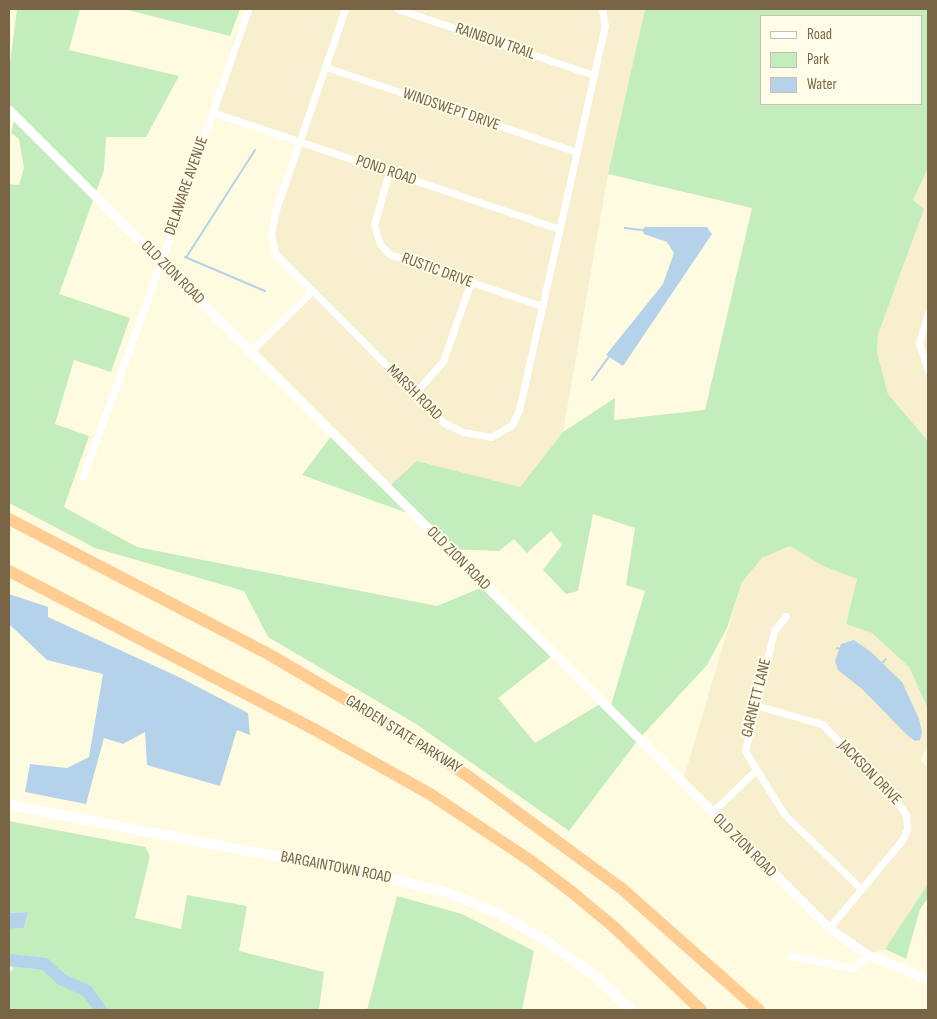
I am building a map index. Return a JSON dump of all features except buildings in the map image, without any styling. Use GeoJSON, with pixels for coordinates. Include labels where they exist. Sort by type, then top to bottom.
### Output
{"type":"FeatureCollection","features":[{"type":"Feature","properties":{"kind":"highway","name":"GARDEN STATE PARKWAY"},"geometry":{"type":"LineString","coordinates":[[9,519],[265,652],[457,769],[621,888],[758,1010]]}},
{"type":"Feature","properties":{"kind":"highway"},"geometry":{"type":"LineString","coordinates":[[9,571],[314,729],[430,794],[531,861],[573,893],[615,928],[701,1010]]}},
{"type":"Feature","properties":{"kind":"main road","name":"BARGAINTOWN ROAD"},"geometry":{"type":"LineString","coordinates":[[9,805],[388,878],[448,893],[496,912],[544,939],[598,978],[630,1010]]}},
{"type":"Feature","properties":{"kind":"street","name":"DELAWARE AVENUE"},"geometry":{"type":"LineString","coordinates":[[82,476],[161,262],[248,9]]}},
{"type":"Feature","properties":{"kind":"street","name":"MARSH ROAD"},"geometry":{"type":"LineString","coordinates":[[345,9],[274,212],[271,234],[275,253],[311,292],[455,429],[491,437],[505,432],[519,410],[605,26],[602,9]]}},
{"type":"Feature","properties":{"kind":"street","name":"RAINBOW TRAIL"},"geometry":{"type":"LineString","coordinates":[[398,9],[593,74]]}},
{"type":"Feature","properties":{"kind":"street","name":"WINDSWEPT DRIVE"},"geometry":{"type":"LineString","coordinates":[[326,67],[577,152]]}},
{"type":"Feature","properties":{"kind":"street","name":"OLD ZION ROAD"},"geometry":{"type":"LineString","coordinates":[[9,110],[711,813],[829,928],[868,955],[928,979]]}},
{"type":"Feature","properties":{"kind":"street","name":"POND ROAD"},"geometry":{"type":"LineString","coordinates":[[212,112],[560,229]]}},
{"type":"Feature","properties":{"kind":"street","name":"RUSTIC DRIVE"},"geometry":{"type":"LineString","coordinates":[[389,172],[374,225],[380,244],[389,254],[470,284],[542,306]]}},
{"type":"Feature","properties":{"kind":"street"},"geometry":{"type":"LineString","coordinates":[[415,393],[443,361],[470,284]]}},
{"type":"Feature","properties":{"kind":"street"},"geometry":{"type":"LineString","coordinates":[[251,351],[311,292]]}},
{"type":"Feature","properties":{"kind":"street"},"geometry":{"type":"LineString","coordinates":[[928,313],[919,343],[928,371]]}},
{"type":"Feature","properties":{"kind":"street","name":"GARNETT LANE"},"geometry":{"type":"LineString","coordinates":[[786,616],[774,631],[744,748],[755,771],[784,814],[861,889]]}},
{"type":"Feature","properties":{"kind":"street","name":"JACKSON DRIVE"},"geometry":{"type":"LineString","coordinates":[[755,705],[822,724],[904,810],[907,825],[904,838],[829,928]]}},
{"type":"Feature","properties":{"kind":"street"},"geometry":{"type":"LineString","coordinates":[[711,813],[755,771]]}},
{"type":"Feature","properties":{"kind":"street"},"geometry":{"type":"LineString","coordinates":[[791,956],[852,968],[868,955]]}},
{"type":"Feature","properties":{"kind":"shaded area"},"geometry":{"type":"Polygon","coordinates":[[[247,9],[645,9],[608,174],[563,432],[520,487],[418,461],[387,489],[251,351],[311,292],[275,253],[271,234],[300,142],[212,112],[234,38],[247,9]]]}},
{"type":"Feature","properties":{"kind":"shaded area"},"geometry":{"type":"Polygon","coordinates":[[[928,168],[928,441],[888,394],[877,352],[878,334],[913,200],[928,168]]]}},
{"type":"Feature","properties":{"kind":"shaded area"},"geometry":{"type":"Polygon","coordinates":[[[790,546],[823,566],[857,579],[846,624],[872,633],[909,667],[928,709],[928,746],[921,760],[928,769],[928,884],[885,949],[868,955],[855,947],[682,784],[742,582],[762,558],[790,546]]]}},
{"type":"Feature","properties":{"kind":"green space"},"geometry":{"type":"Polygon","coordinates":[[[17,9],[80,9],[69,50],[179,76],[146,137],[106,137],[104,170],[59,294],[130,318],[111,372],[74,360],[55,424],[89,436],[64,507],[137,547],[437,606],[483,587],[552,656],[498,698],[535,743],[600,704],[609,712],[645,591],[626,585],[635,528],[593,514],[578,591],[566,594],[543,570],[562,545],[551,531],[527,553],[514,539],[499,551],[448,549],[413,515],[302,475],[332,435],[386,489],[417,461],[520,487],[563,432],[615,398],[614,420],[705,410],[752,208],[608,174],[645,9],[928,9],[928,168],[913,200],[924,209],[878,334],[877,352],[888,394],[928,441],[928,709],[909,667],[872,633],[846,624],[857,579],[823,566],[790,546],[762,558],[742,582],[727,628],[707,665],[638,740],[569,831],[416,724],[268,637],[244,591],[95,548],[9,503],[9,184],[19,185],[24,168],[19,139],[11,133],[15,117],[9,111],[9,71],[17,9]]]}},
{"type":"Feature","properties":{"kind":"green space"},"geometry":{"type":"Polygon","coordinates":[[[124,9],[240,9],[230,36],[124,9]]]}},
{"type":"Feature","properties":{"kind":"green space"},"geometry":{"type":"Polygon","coordinates":[[[9,821],[145,847],[150,856],[135,918],[181,929],[187,895],[247,906],[239,951],[324,972],[319,1009],[322,1010],[9,1010],[9,974],[13,968],[9,963],[9,929],[24,928],[28,912],[9,913],[9,821]]]}},
{"type":"Feature","properties":{"kind":"green space"},"geometry":{"type":"Polygon","coordinates":[[[928,884],[928,898],[920,909],[906,959],[885,949],[928,884]]]}},
{"type":"Feature","properties":{"kind":"green space"},"geometry":{"type":"Polygon","coordinates":[[[397,896],[462,914],[534,951],[522,1010],[367,1010],[397,896]]]}},
{"type":"Feature","properties":{"kind":"water"},"geometry":{"type":"Polygon","coordinates":[[[645,227],[707,227],[712,234],[623,366],[606,355],[663,284],[674,253],[667,242],[644,234],[642,230],[645,227]]]}},
{"type":"Feature","properties":{"kind":"water"},"geometry":{"type":"Polygon","coordinates":[[[9,594],[48,607],[48,617],[181,678],[248,713],[250,735],[237,730],[220,786],[147,765],[145,732],[123,744],[104,738],[86,804],[25,792],[30,764],[67,768],[89,757],[103,674],[47,660],[9,624],[9,594]]]}},
{"type":"Feature","properties":{"kind":"water"},"geometry":{"type":"Polygon","coordinates":[[[854,640],[871,652],[902,682],[919,719],[922,732],[920,740],[915,741],[907,735],[862,689],[838,670],[835,661],[841,644],[854,640]]]}},
{"type":"Feature","properties":{"kind":"water"},"geometry":{"type":"Polygon","coordinates":[[[28,912],[24,928],[9,929],[9,913],[28,912]]]}},
{"type":"Feature","properties":{"kind":"waterway"},"geometry":{"type":"LineString","coordinates":[[187,256],[255,150]]}},
{"type":"Feature","properties":{"kind":"waterway"},"geometry":{"type":"LineString","coordinates":[[625,228],[642,230]]}},
{"type":"Feature","properties":{"kind":"waterway"},"geometry":{"type":"LineString","coordinates":[[185,257],[265,291]]}},
{"type":"Feature","properties":{"kind":"waterway"},"geometry":{"type":"LineString","coordinates":[[592,380],[610,355]]}},
{"type":"Feature","properties":{"kind":"waterway"},"geometry":{"type":"LineString","coordinates":[[883,662],[886,659]]}},
{"type":"Feature","properties":{"kind":"waterway"},"geometry":{"type":"LineString","coordinates":[[9,960],[45,964],[61,979],[87,991],[101,1010]]}}]}
